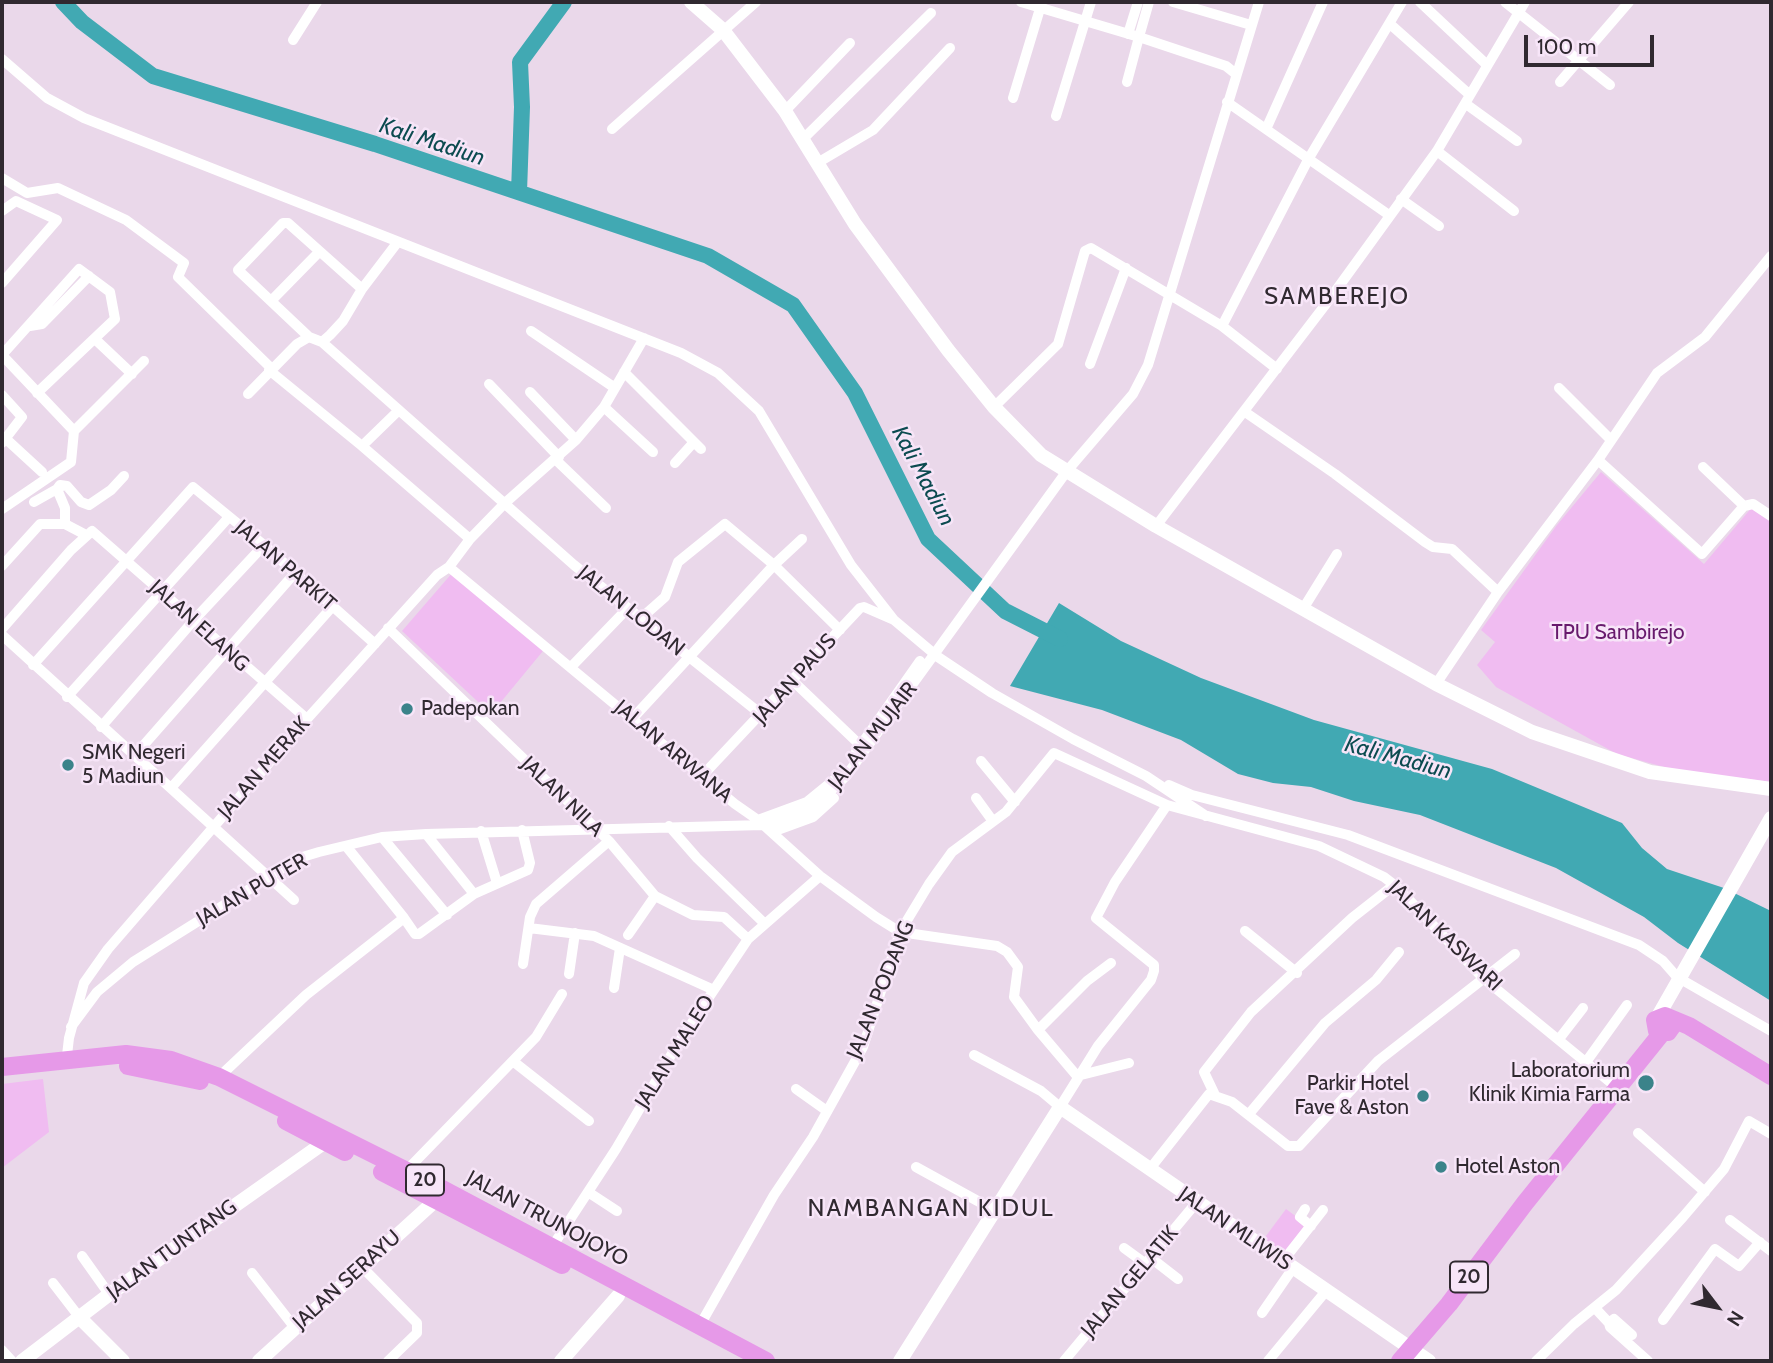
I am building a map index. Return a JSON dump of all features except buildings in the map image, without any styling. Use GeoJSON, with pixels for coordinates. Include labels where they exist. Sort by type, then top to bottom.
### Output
{"type":"FeatureCollection","features":[{"type":"Feature","properties":{"kind":"highway"},"geometry":{"type":"LineString","coordinates":[[1663,1025],[1700,1033],[1771,1076]]}},
{"type":"Feature","properties":{"kind":"highway","name":"20"},"geometry":{"type":"LineString","coordinates":[[1405,1355],[1449,1304],[1663,1025]]}},
{"type":"Feature","properties":{"kind":"highway","name":"JALAN TRUNOJOYO"},"geometry":{"type":"LineString","coordinates":[[66,1063],[126,1054],[155,1057],[219,1077],[385,1167],[436,1200],[741,1361]]}},
{"type":"Feature","properties":{"kind":"highway","name":"JALAN TRUNOJOYO"},"geometry":{"type":"LineString","coordinates":[[66,1063],[129,1066],[198,1080],[324,1142],[385,1167],[407,1171],[766,1361]]}},
{"type":"Feature","properties":{"kind":"highway","name":"20"},"geometry":{"type":"LineString","coordinates":[[2,1067],[66,1063]]}},
{"type":"Feature","properties":{"kind":"highway","name":"20"},"geometry":{"type":"LineString","coordinates":[[2,1076],[66,1063]]}},
{"type":"Feature","properties":{"kind":"main road"},"geometry":{"type":"LineString","coordinates":[[691,2],[723,30],[785,111],[855,224],[994,407],[1041,455],[1156,526],[1303,609],[1436,684],[1532,732],[1650,772],[1771,789]]}},
{"type":"Feature","properties":{"kind":"main road"},"geometry":{"type":"LineString","coordinates":[[1663,1025],[1681,975],[1771,818]]}},
{"type":"Feature","properties":{"kind":"main road"},"geometry":{"type":"LineString","coordinates":[[900,1361],[1060,1107]]}},
{"type":"Feature","properties":{"kind":"main road","name":"JALAN MLIWIS"},"geometry":{"type":"LineString","coordinates":[[1060,1107],[1326,1291],[1405,1355],[1429,1361]]}},
{"type":"Feature","properties":{"kind":"main road","name":"JALAN TUNTANG"},"geometry":{"type":"LineString","coordinates":[[22,1361],[109,1294],[324,1142]]}},
{"type":"Feature","properties":{"kind":"main road","name":"JALAN SERAYU"},"geometry":{"type":"LineString","coordinates":[[266,1359],[295,1328],[436,1200]]}},
{"type":"Feature","properties":{"kind":"main road"},"geometry":{"type":"LineString","coordinates":[[561,1361],[618,1296]]}},
{"type":"Feature","properties":{"kind":"main road"},"geometry":{"type":"LineString","coordinates":[[80,1318],[123,1361]]}},
{"type":"Feature","properties":{"kind":"street"},"geometry":{"type":"LineString","coordinates":[[293,40],[317,2]]}},
{"type":"Feature","properties":{"kind":"street"},"geometry":{"type":"LineString","coordinates":[[612,129],[756,2]]}},
{"type":"Feature","properties":{"kind":"street"},"geometry":{"type":"LineString","coordinates":[[1021,2],[1041,5],[1086,23],[1139,37],[1226,66],[1236,74]]}},
{"type":"Feature","properties":{"kind":"street"},"geometry":{"type":"LineString","coordinates":[[1056,116],[1091,2]]}},
{"type":"Feature","properties":{"kind":"street"},"geometry":{"type":"LineString","coordinates":[[1128,34],[1138,2]]}},
{"type":"Feature","properties":{"kind":"street"},"geometry":{"type":"LineString","coordinates":[[1127,82],[1149,2]]}},
{"type":"Feature","properties":{"kind":"street"},"geometry":{"type":"LineString","coordinates":[[1173,2],[1195,5],[1251,24]]}},
{"type":"Feature","properties":{"kind":"street","name":"JALAN MUJAIR"},"geometry":{"type":"LineString","coordinates":[[595,829],[760,822],[802,812],[830,793],[846,776],[1067,471],[1133,394],[1148,365],[1259,2]]}},
{"type":"Feature","properties":{"kind":"street"},"geometry":{"type":"LineString","coordinates":[[1266,127],[1323,2]]}},
{"type":"Feature","properties":{"kind":"street"},"geometry":{"type":"LineString","coordinates":[[1222,326],[1309,158],[1402,2]]}},
{"type":"Feature","properties":{"kind":"street"},"geometry":{"type":"LineString","coordinates":[[1420,2],[1486,64]]}},
{"type":"Feature","properties":{"kind":"street"},"geometry":{"type":"LineString","coordinates":[[1506,2],[1610,85]]}},
{"type":"Feature","properties":{"kind":"street"},"geometry":{"type":"LineString","coordinates":[[1156,526],[1245,412],[1437,151],[1525,2]]}},
{"type":"Feature","properties":{"kind":"street"},"geometry":{"type":"LineString","coordinates":[[1560,82],[1629,2]]}},
{"type":"Feature","properties":{"kind":"street"},"geometry":{"type":"LineString","coordinates":[[1013,98],[1041,5]]}},
{"type":"Feature","properties":{"kind":"street"},"geometry":{"type":"LineString","coordinates":[[803,139],[931,13]]}},
{"type":"Feature","properties":{"kind":"street"},"geometry":{"type":"LineString","coordinates":[[1390,24],[1468,100],[1517,141]]}},
{"type":"Feature","properties":{"kind":"street"},"geometry":{"type":"LineString","coordinates":[[785,111],[850,43]]}},
{"type":"Feature","properties":{"kind":"street"},"geometry":{"type":"LineString","coordinates":[[818,162],[873,131],[950,48]]}},
{"type":"Feature","properties":{"kind":"street"},"geometry":{"type":"LineString","coordinates":[[2,59],[47,98],[84,118],[644,338],[718,373],[744,394],[775,434],[819,515],[851,565],[894,620],[936,654],[1041,722],[1146,776],[1192,795],[1296,820],[1396,852],[1639,945],[1681,975],[1771,1031]]}},
{"type":"Feature","properties":{"kind":"street"},"geometry":{"type":"LineString","coordinates":[[1227,102],[1389,215]]}},
{"type":"Feature","properties":{"kind":"street"},"geometry":{"type":"LineString","coordinates":[[1437,151],[1514,211]]}},
{"type":"Feature","properties":{"kind":"street"},"geometry":{"type":"LineString","coordinates":[[2,178],[27,193],[58,188],[126,220],[184,263],[178,277],[270,369],[470,540]]}},
{"type":"Feature","properties":{"kind":"street"},"geometry":{"type":"LineString","coordinates":[[1401,199],[1439,226]]}},
{"type":"Feature","properties":{"kind":"street"},"geometry":{"type":"LineString","coordinates":[[2,211],[16,201],[57,220],[2,283]]}},
{"type":"Feature","properties":{"kind":"street"},"geometry":{"type":"LineString","coordinates":[[362,289],[288,223],[283,223],[238,270],[309,337],[322,342],[344,321],[362,289],[397,243]]}},
{"type":"Feature","properties":{"kind":"street"},"geometry":{"type":"LineString","coordinates":[[994,407],[1058,344],[1087,249],[1091,248],[1170,292],[1222,326],[1277,369]]}},
{"type":"Feature","properties":{"kind":"street"},"geometry":{"type":"LineString","coordinates":[[271,301],[319,252]]}},
{"type":"Feature","properties":{"kind":"street"},"geometry":{"type":"LineString","coordinates":[[1436,684],[1498,592],[1598,460],[1657,373],[1705,337],[1730,311],[1771,256]]}},
{"type":"Feature","properties":{"kind":"street"},"geometry":{"type":"LineString","coordinates":[[1090,365],[1126,268]]}},
{"type":"Feature","properties":{"kind":"street"},"geometry":{"type":"LineString","coordinates":[[37,393],[96,340],[115,319],[110,292],[81,269],[76,271],[2,355],[37,393],[74,431]]}},
{"type":"Feature","properties":{"kind":"street"},"geometry":{"type":"LineString","coordinates":[[531,331],[615,388]]}},
{"type":"Feature","properties":{"kind":"street"},"geometry":{"type":"LineString","coordinates":[[248,394],[270,369],[309,337]]}},
{"type":"Feature","properties":{"kind":"street","name":"JALAN MERAK"},"geometry":{"type":"LineString","coordinates":[[66,1063],[71,1027],[84,983],[91,971],[213,826],[388,628],[437,575],[449,567],[505,503],[576,440],[604,407],[644,338]]}},
{"type":"Feature","properties":{"kind":"street"},"geometry":{"type":"LineString","coordinates":[[96,340],[132,374]]}},
{"type":"Feature","properties":{"kind":"street","name":"JALAN LODAN"},"geometry":{"type":"LineString","coordinates":[[322,342],[627,610],[762,715]]}},
{"type":"Feature","properties":{"kind":"street"},"geometry":{"type":"LineString","coordinates":[[2,509],[71,462],[74,431],[144,361]]}},
{"type":"Feature","properties":{"kind":"street"},"geometry":{"type":"LineString","coordinates":[[624,372],[698,445],[675,463]]}},
{"type":"Feature","properties":{"kind":"street"},"geometry":{"type":"LineString","coordinates":[[489,384],[606,508]]}},
{"type":"Feature","properties":{"kind":"street"},"geometry":{"type":"LineString","coordinates":[[1559,388],[1611,440]]}},
{"type":"Feature","properties":{"kind":"street"},"geometry":{"type":"LineString","coordinates":[[530,392],[576,440]]}},
{"type":"Feature","properties":{"kind":"street"},"geometry":{"type":"LineString","coordinates":[[2,395],[22,417],[4,440],[42,472]]}},
{"type":"Feature","properties":{"kind":"street"},"geometry":{"type":"LineString","coordinates":[[604,407],[653,452]]}},
{"type":"Feature","properties":{"kind":"street"},"geometry":{"type":"LineString","coordinates":[[362,446],[399,410]]}},
{"type":"Feature","properties":{"kind":"street"},"geometry":{"type":"LineString","coordinates":[[1245,412],[1335,474],[1425,542],[1433,547],[1452,549],[1498,592]]}},
{"type":"Feature","properties":{"kind":"street"},"geometry":{"type":"LineString","coordinates":[[1598,460],[1702,554],[1744,506],[1753,504],[1771,516]]}},
{"type":"Feature","properties":{"kind":"street"},"geometry":{"type":"LineString","coordinates":[[1703,467],[1744,506]]}},
{"type":"Feature","properties":{"kind":"street"},"geometry":{"type":"LineString","coordinates":[[34,502],[62,484],[81,502],[89,505],[111,490],[124,476]]}},
{"type":"Feature","properties":{"kind":"street","name":"JALAN PARKIT"},"geometry":{"type":"LineString","coordinates":[[126,561],[191,488],[196,488],[374,644]]}},
{"type":"Feature","properties":{"kind":"street"},"geometry":{"type":"LineString","coordinates":[[2,566],[38,525],[65,524],[65,508],[57,489]]}},
{"type":"Feature","properties":{"kind":"street"},"geometry":{"type":"LineString","coordinates":[[67,697],[229,517]]}},
{"type":"Feature","properties":{"kind":"street","name":"JALAN ELANG"},"geometry":{"type":"LineString","coordinates":[[65,524],[89,533],[126,561],[307,719]]}},
{"type":"Feature","properties":{"kind":"street"},"geometry":{"type":"LineString","coordinates":[[639,620],[665,597],[678,562],[725,524],[774,565],[840,630]]}},
{"type":"Feature","properties":{"kind":"street"},"geometry":{"type":"LineString","coordinates":[[2,629],[89,533]]}},
{"type":"Feature","properties":{"kind":"street"},"geometry":{"type":"LineString","coordinates":[[633,718],[774,565],[802,539]]}},
{"type":"Feature","properties":{"kind":"street"},"geometry":{"type":"LineString","coordinates":[[100,727],[264,545]]}},
{"type":"Feature","properties":{"kind":"street"},"geometry":{"type":"LineString","coordinates":[[1303,609],[1337,554]]}},
{"type":"Feature","properties":{"kind":"street"},"geometry":{"type":"LineString","coordinates":[[33,665],[126,561]]}},
{"type":"Feature","properties":{"kind":"street","name":"JALAN ARWANA"},"geometry":{"type":"LineString","coordinates":[[449,567],[760,822],[820,876],[900,932]]}},
{"type":"Feature","properties":{"kind":"street"},"geometry":{"type":"LineString","coordinates":[[135,755],[294,574]]}},
{"type":"Feature","properties":{"kind":"street"},"geometry":{"type":"LineString","coordinates":[[171,788],[331,607]]}},
{"type":"Feature","properties":{"kind":"street","name":"JALAN PAUS"},"geometry":{"type":"LineString","coordinates":[[702,776],[864,607],[894,620]]}},
{"type":"Feature","properties":{"kind":"street"},"geometry":{"type":"LineString","coordinates":[[572,666],[627,610]]}},
{"type":"Feature","properties":{"kind":"street","name":"JALAN NILA"},"geometry":{"type":"LineString","coordinates":[[388,628],[609,841],[655,895],[693,915],[724,918],[748,939]]}},
{"type":"Feature","properties":{"kind":"street"},"geometry":{"type":"LineString","coordinates":[[2,635],[100,727],[135,755],[294,900]]}},
{"type":"Feature","properties":{"kind":"street"},"geometry":{"type":"LineString","coordinates":[[760,822],[807,802],[841,773],[920,661]]}},
{"type":"Feature","properties":{"kind":"street"},"geometry":{"type":"LineString","coordinates":[[772,832],[813,817],[822,810],[851,778],[930,668]]}},
{"type":"Feature","properties":{"kind":"street"},"geometry":{"type":"LineString","coordinates":[[793,681],[860,746]]}},
{"type":"Feature","properties":{"kind":"street","name":"JALAN PODANG"},"geometry":{"type":"LineString","coordinates":[[699,1327],[863,1047],[900,932],[952,852],[1015,802],[1054,753]]}},
{"type":"Feature","properties":{"kind":"street","name":"JALAN KASWARI"},"geometry":{"type":"LineString","coordinates":[[1054,753],[1167,806],[1254,827],[1341,854],[1394,884],[1483,978],[1616,1087]]}},
{"type":"Feature","properties":{"kind":"street"},"geometry":{"type":"LineString","coordinates":[[981,761],[1015,802]]}},
{"type":"Feature","properties":{"kind":"street"},"geometry":{"type":"LineString","coordinates":[[1146,776],[1206,816]]}},
{"type":"Feature","properties":{"kind":"street"},"geometry":{"type":"LineString","coordinates":[[976,797],[992,820]]}},
{"type":"Feature","properties":{"kind":"street"},"geometry":{"type":"LineString","coordinates":[[974,1055],[1041,1091],[1060,1107],[1077,1076],[1151,980],[1154,965],[1096,918],[1115,882],[1167,806]]}},
{"type":"Feature","properties":{"kind":"street"},"geometry":{"type":"LineString","coordinates":[[669,826],[696,858],[765,924]]}},
{"type":"Feature","properties":{"kind":"street","name":"JALAN PUTER"},"geometry":{"type":"LineString","coordinates":[[71,1027],[97,992],[114,976],[171,937],[299,858],[382,837],[481,831],[595,829]]}},
{"type":"Feature","properties":{"kind":"street"},"geometry":{"type":"LineString","coordinates":[[346,846],[418,934],[474,894],[529,868],[522,830]]}},
{"type":"Feature","properties":{"kind":"street"},"geometry":{"type":"LineString","coordinates":[[481,831],[497,883]]}},
{"type":"Feature","properties":{"kind":"street"},"geometry":{"type":"LineString","coordinates":[[426,834],[474,894]]}},
{"type":"Feature","properties":{"kind":"street"},"geometry":{"type":"LineString","coordinates":[[382,837],[447,915]]}},
{"type":"Feature","properties":{"kind":"street"},"geometry":{"type":"LineString","coordinates":[[523,964],[536,904],[609,841]]}},
{"type":"Feature","properties":{"kind":"street","name":"JALAN MALEO"},"geometry":{"type":"LineString","coordinates":[[552,1247],[713,990],[748,939],[820,876]]}},
{"type":"Feature","properties":{"kind":"street"},"geometry":{"type":"LineString","coordinates":[[1394,884],[1352,918],[1297,973],[1251,1012],[1217,1053],[1204,1074],[1213,1093],[1249,1114],[1288,1146],[1299,1146],[1378,1061],[1515,954]]}},
{"type":"Feature","properties":{"kind":"street"},"geometry":{"type":"LineString","coordinates":[[628,935],[655,895]]}},
{"type":"Feature","properties":{"kind":"street"},"geometry":{"type":"LineString","coordinates":[[219,1077],[306,995],[404,918]]}},
{"type":"Feature","properties":{"kind":"street"},"geometry":{"type":"LineString","coordinates":[[529,928],[594,936],[713,990]]}},
{"type":"Feature","properties":{"kind":"street"},"geometry":{"type":"LineString","coordinates":[[1245,931],[1297,973]]}},
{"type":"Feature","properties":{"kind":"street"},"geometry":{"type":"LineString","coordinates":[[900,932],[997,946],[1014,959],[1018,967],[1015,999],[1077,1076]]}},
{"type":"Feature","properties":{"kind":"street"},"geometry":{"type":"LineString","coordinates":[[569,974],[575,933]]}},
{"type":"Feature","properties":{"kind":"street"},"geometry":{"type":"LineString","coordinates":[[614,988],[621,948]]}},
{"type":"Feature","properties":{"kind":"street"},"geometry":{"type":"LineString","coordinates":[[1249,1114],[1325,1023],[1376,980],[1399,953]]}},
{"type":"Feature","properties":{"kind":"street"},"geometry":{"type":"LineString","coordinates":[[1038,1030],[1087,981],[1111,963]]}},
{"type":"Feature","properties":{"kind":"street"},"geometry":{"type":"LineString","coordinates":[[407,1171],[536,1037],[562,994]]}},
{"type":"Feature","properties":{"kind":"street"},"geometry":{"type":"LineString","coordinates":[[1586,1062],[1627,1005]]}},
{"type":"Feature","properties":{"kind":"street"},"geometry":{"type":"LineString","coordinates":[[1559,1039],[1583,1008]]}},
{"type":"Feature","properties":{"kind":"street"},"geometry":{"type":"LineString","coordinates":[[514,1062],[589,1121]]}},
{"type":"Feature","properties":{"kind":"street"},"geometry":{"type":"LineString","coordinates":[[1077,1076],[1129,1063]]}},
{"type":"Feature","properties":{"kind":"street"},"geometry":{"type":"LineString","coordinates":[[796,1089],[827,1111]]}},
{"type":"Feature","properties":{"kind":"street"},"geometry":{"type":"LineString","coordinates":[[1149,1170],[1205,1097],[1213,1093]]}},
{"type":"Feature","properties":{"kind":"street"},"geometry":{"type":"LineString","coordinates":[[1536,1361],[1623,1283],[1705,1192],[1724,1169],[1749,1121],[1771,1134]]}},
{"type":"Feature","properties":{"kind":"street"},"geometry":{"type":"LineString","coordinates":[[1638,1133],[1705,1192]]}},
{"type":"Feature","properties":{"kind":"street"},"geometry":{"type":"LineString","coordinates":[[916,1167],[994,1210]]}},
{"type":"Feature","properties":{"kind":"street"},"geometry":{"type":"LineString","coordinates":[[588,1192],[617,1210]]}},
{"type":"Feature","properties":{"kind":"street","name":"JALAN GELATIK"},"geometry":{"type":"LineString","coordinates":[[1064,1361],[1196,1203]]}},
{"type":"Feature","properties":{"kind":"street"},"geometry":{"type":"LineString","coordinates":[[1305,1209],[1300,1217],[1311,1226]]}},
{"type":"Feature","properties":{"kind":"street"},"geometry":{"type":"LineString","coordinates":[[1262,1313],[1288,1264],[1323,1210]]}},
{"type":"Feature","properties":{"kind":"street"},"geometry":{"type":"LineString","coordinates":[[1730,1220],[1771,1251]]}},
{"type":"Feature","properties":{"kind":"street"},"geometry":{"type":"LineString","coordinates":[[1663,1320],[1715,1248],[1739,1266],[1760,1242]]}},
{"type":"Feature","properties":{"kind":"street"},"geometry":{"type":"LineString","coordinates":[[1124,1248],[1178,1279]]}},
{"type":"Feature","properties":{"kind":"street"},"geometry":{"type":"LineString","coordinates":[[82,1256],[109,1294]]}},
{"type":"Feature","properties":{"kind":"street"},"geometry":{"type":"LineString","coordinates":[[362,1267],[417,1323],[417,1333],[388,1361]]}},
{"type":"Feature","properties":{"kind":"street"},"geometry":{"type":"LineString","coordinates":[[252,1273],[295,1328]]}},
{"type":"Feature","properties":{"kind":"street"},"geometry":{"type":"LineString","coordinates":[[53,1283],[80,1318]]}},
{"type":"Feature","properties":{"kind":"street"},"geometry":{"type":"LineString","coordinates":[[1268,1361],[1326,1291]]}},
{"type":"Feature","properties":{"kind":"street"},"geometry":{"type":"LineString","coordinates":[[1595,1308],[1610,1327],[1648,1361]]}},
{"type":"Feature","properties":{"kind":"street"},"geometry":{"type":"LineString","coordinates":[[1609,1323],[1614,1319],[1632,1335]]}},
{"type":"Feature","properties":{"kind":"street"},"geometry":{"type":"LineString","coordinates":[[2,1350],[12,1361]]}},
{"type":"Feature","properties":{"kind":"green space","name":"TPU Sambirejo"},"geometry":{"type":"Polygon","coordinates":[[[1601,472],[1704,564],[1753,506],[1771,522],[1771,782],[1675,770],[1617,754],[1496,687],[1477,665],[1495,642],[1481,630],[1557,525],[1601,472]]]}},
{"type":"Feature","properties":{"kind":"green space"},"geometry":{"type":"Polygon","coordinates":[[[453,572],[543,651],[491,714],[402,631],[453,572]]]}},
{"type":"Feature","properties":{"kind":"green space"},"geometry":{"type":"Polygon","coordinates":[[[43,1079],[49,1132],[2,1168],[2,1084],[43,1079]]]}},
{"type":"Feature","properties":{"kind":"green space"},"geometry":{"type":"Polygon","coordinates":[[[1286,1209],[1309,1226],[1283,1260],[1260,1244],[1286,1209]]]}},
{"type":"Feature","properties":{"kind":"water"},"geometry":{"type":"Polygon","coordinates":[[[1059,603],[1121,641],[1201,678],[1314,720],[1492,769],[1622,823],[1642,848],[1667,869],[1724,888],[1771,911],[1771,1001],[1678,943],[1644,917],[1556,868],[1420,815],[1354,801],[1311,787],[1273,783],[1238,774],[1181,740],[1102,710],[1010,686],[1059,603]]]}},
{"type":"Feature","properties":{"kind":"waterway","name":"Kali Madiun"},"geometry":{"type":"LineString","coordinates":[[63,2],[82,22],[153,76],[375,144],[708,256],[793,305],[855,393],[928,539],[1005,611],[1060,639]]}},
{"type":"Feature","properties":{"kind":"waterway"},"geometry":{"type":"LineString","coordinates":[[519,192],[522,107],[520,62],[564,2]]}},
{"type":"Feature","properties":{"kind":"place","name":"Padepokan"},"geometry":{"type":"Point","coordinates":[407,709]}},
{"type":"Feature","properties":{"kind":"place","name":"SMK Negeri 5 Madiun"},"geometry":{"type":"Point","coordinates":[68,765]}},
{"type":"Feature","properties":{"kind":"place","name":"Laboratorium Klinik Kimia Farma"},"geometry":{"type":"Point","coordinates":[1646,1083]}},
{"type":"Feature","properties":{"kind":"place","name":"Parkir Hotel Fave & Aston"},"geometry":{"type":"Point","coordinates":[1423,1096]}},
{"type":"Feature","properties":{"kind":"place","name":"Hotel Aston"},"geometry":{"type":"Point","coordinates":[1441,1167]}},
{"type":"Feature","properties":{"kind":"district","name":"SAMBEREJO"},"geometry":{"type":"Point","coordinates":[1337,297]}},
{"type":"Feature","properties":{"kind":"district","name":"NAMBANGAN KIDUL"},"geometry":{"type":"Point","coordinates":[931,1209]}}]}
